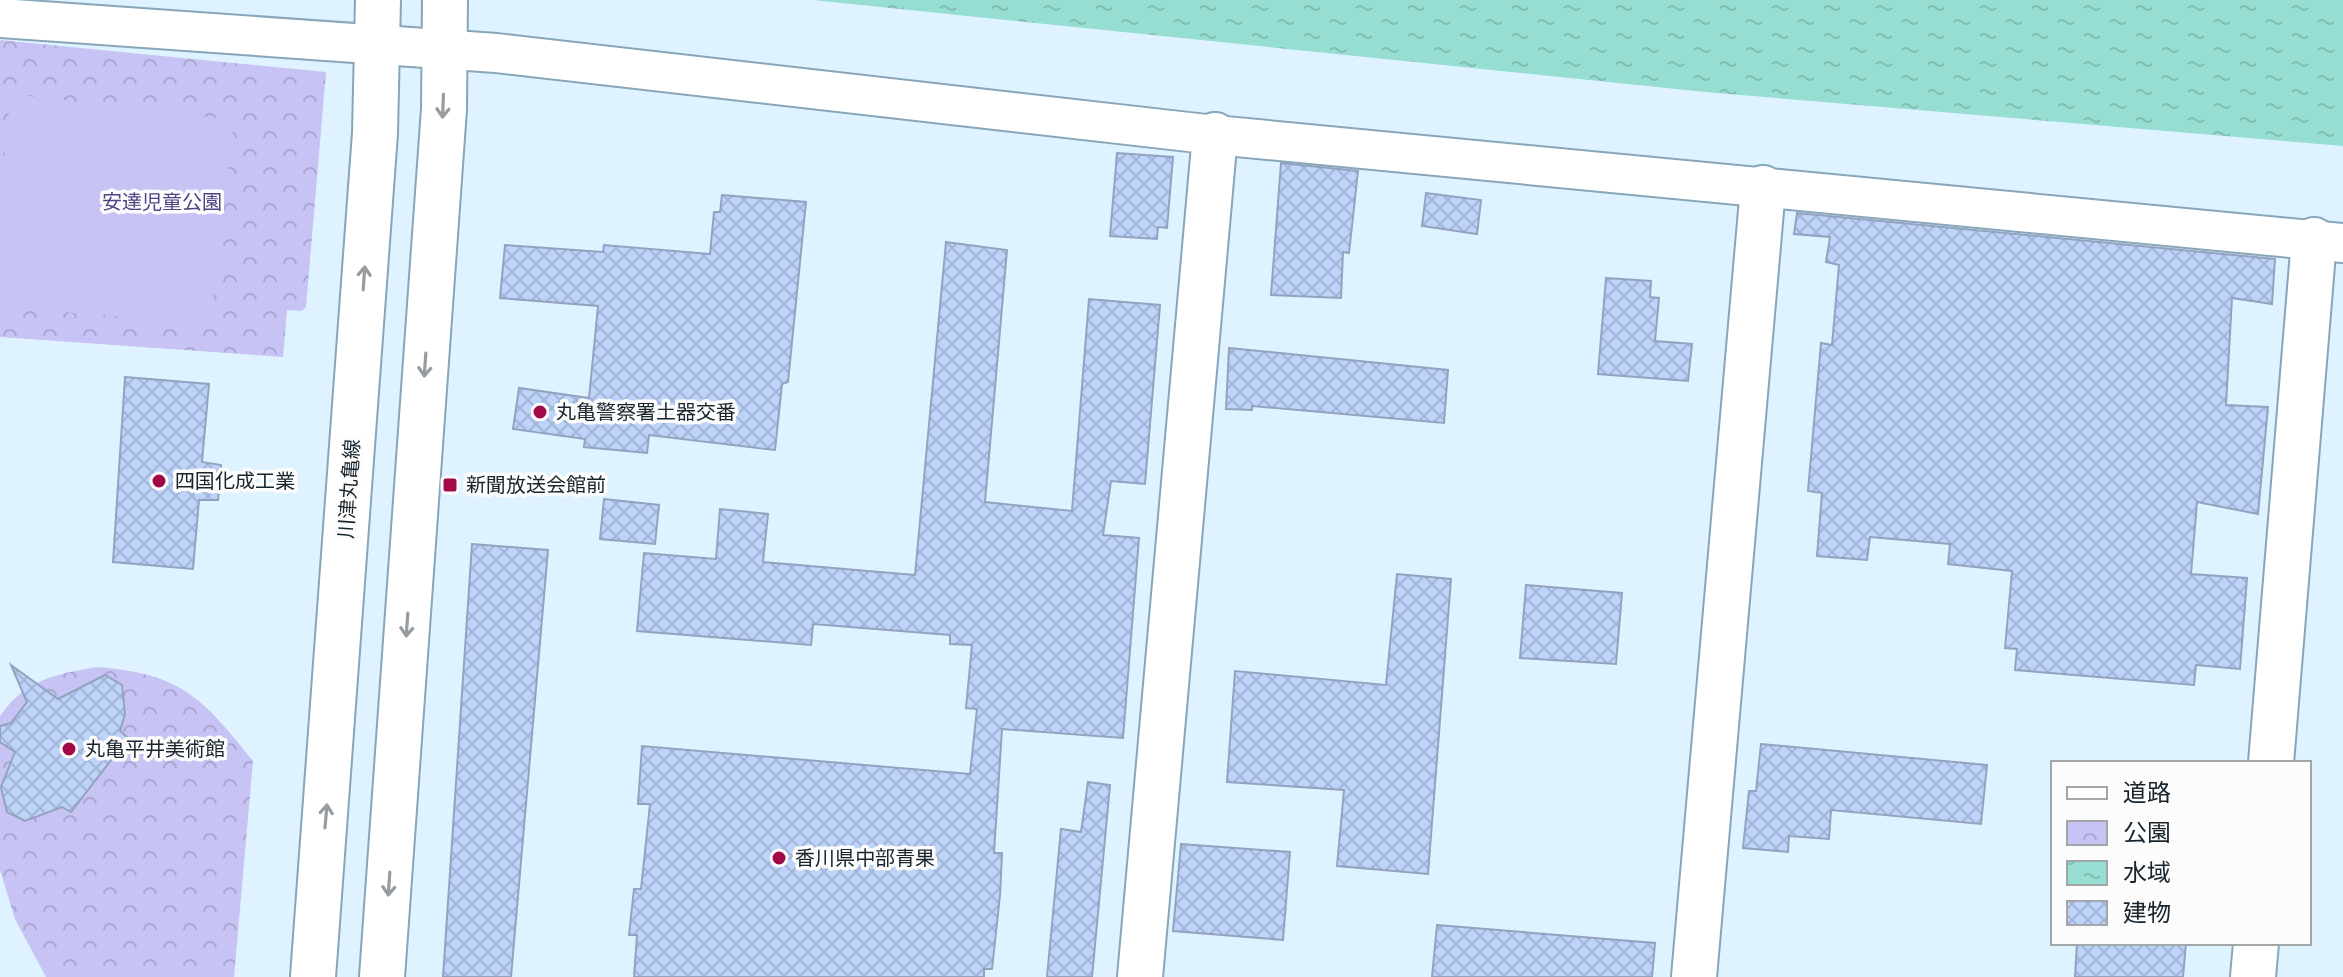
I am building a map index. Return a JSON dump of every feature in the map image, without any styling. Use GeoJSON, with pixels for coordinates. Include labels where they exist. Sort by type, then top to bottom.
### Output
{"type":"FeatureCollection","features":[{"type":"Feature","properties":{"kind":"street","name":"川津丸亀線"},"geometry":{"type":"LineString","coordinates":[[313,977],[375,133],[378,0]]}},
{"type":"Feature","properties":{"kind":"street"},"geometry":{"type":"LineString","coordinates":[[382,977],[443,124],[445,0]]}},
{"type":"Feature","properties":{"kind":"street"},"geometry":{"type":"LineString","coordinates":[[0,18],[444,50],[1215,135],[2329,242],[2271,761]]}},
{"type":"Feature","properties":{"kind":"street"},"geometry":{"type":"LineString","coordinates":[[1140,977],[1215,135]]}},
{"type":"Feature","properties":{"kind":"street"},"geometry":{"type":"LineString","coordinates":[[1694,977],[1763,188]]}},
{"type":"Feature","properties":{"kind":"street"},"geometry":{"type":"LineString","coordinates":[[2253,977],[2256,945]]}},
{"type":"Feature","properties":{"kind":"green space","name":"安達児童公園"},"geometry":{"type":"Polygon","coordinates":[[[0,40],[326,72],[306,307],[302,311],[287,310],[283,357],[0,337],[0,40]]]}},
{"type":"Feature","properties":{"kind":"green space"},"geometry":{"type":"Polygon","coordinates":[[[11,94],[234,120],[210,324],[0,307],[0,200],[11,94]]]}},
{"type":"Feature","properties":{"kind":"green space"},"geometry":{"type":"Polygon","coordinates":[[[96,667],[149,675],[187,692],[219,720],[253,761],[234,977],[46,977],[15,919],[0,870],[0,716],[31,686],[54,676],[96,667]]]}},
{"type":"Feature","properties":{"kind":"water"},"geometry":{"type":"Polygon","coordinates":[[[813,0],[2343,0],[2343,146],[1705,92],[813,0]]]}},
{"type":"Feature","properties":{"kind":"building"},"geometry":{"type":"Polygon","coordinates":[[[1117,153],[1173,157],[1167,228],[1158,227],[1157,239],[1110,236],[1117,153]]]}},
{"type":"Feature","properties":{"kind":"building"},"geometry":{"type":"Polygon","coordinates":[[[1281,163],[1358,171],[1349,253],[1343,252],[1341,298],[1271,295],[1281,163]]]}},
{"type":"Feature","properties":{"kind":"building"},"geometry":{"type":"Polygon","coordinates":[[[1426,193],[1481,200],[1477,234],[1422,226],[1426,193]]]}},
{"type":"Feature","properties":{"kind":"building"},"geometry":{"type":"Polygon","coordinates":[[[722,195],[806,202],[788,382],[782,384],[775,450],[649,435],[647,453],[584,447],[585,439],[513,429],[519,388],[589,398],[598,306],[500,298],[505,245],[603,252],[604,245],[710,254],[714,212],[720,212],[722,195]]]}},
{"type":"Feature","properties":{"kind":"building"},"geometry":{"type":"Polygon","coordinates":[[[1797,213],[2275,259],[2272,304],[2232,298],[2226,405],[2268,407],[2258,514],[2197,502],[2191,574],[2247,578],[2240,669],[2196,665],[2194,685],[2015,670],[2017,649],[2005,648],[2012,571],[1948,564],[1950,544],[1870,537],[1867,560],[1817,556],[1822,493],[1808,491],[1821,343],[1832,345],[1839,265],[1826,262],[1830,237],[1794,234],[1797,213]]]}},
{"type":"Feature","properties":{"kind":"building"},"geometry":{"type":"Polygon","coordinates":[[[946,242],[1007,250],[985,502],[1072,511],[1089,299],[1160,305],[1145,484],[1111,481],[1103,535],[1139,538],[1123,738],[1002,729],[994,853],[1002,853],[1000,895],[992,969],[984,969],[984,977],[634,977],[637,935],[629,935],[634,889],[641,889],[650,804],[638,804],[642,746],[970,774],[977,709],[966,708],[972,645],[950,644],[950,635],[813,624],[811,645],[637,631],[644,553],[716,559],[720,509],[768,514],[763,562],[915,575],[946,242]]]}},
{"type":"Feature","properties":{"kind":"building"},"geometry":{"type":"Polygon","coordinates":[[[1606,278],[1651,281],[1650,297],[1659,298],[1655,341],[1692,344],[1688,381],[1598,374],[1606,278]]]}},
{"type":"Feature","properties":{"kind":"building"},"geometry":{"type":"Polygon","coordinates":[[[1229,348],[1448,370],[1444,423],[1252,406],[1252,410],[1226,409],[1229,348]]]}},
{"type":"Feature","properties":{"kind":"building","name":"四国化成工業"},"geometry":{"type":"Polygon","coordinates":[[[125,377],[209,384],[202,462],[221,465],[218,500],[199,500],[193,569],[113,562],[125,377]]]}},
{"type":"Feature","properties":{"kind":"building"},"geometry":{"type":"Polygon","coordinates":[[[604,499],[659,505],[655,544],[600,539],[604,499]]]}},
{"type":"Feature","properties":{"kind":"building"},"geometry":{"type":"Polygon","coordinates":[[[472,544],[548,550],[511,977],[443,977],[472,544]]]}},
{"type":"Feature","properties":{"kind":"building"},"geometry":{"type":"Polygon","coordinates":[[[1397,574],[1451,579],[1428,874],[1337,866],[1344,790],[1227,782],[1235,671],[1386,685],[1397,574]]]}},
{"type":"Feature","properties":{"kind":"building"},"geometry":{"type":"Polygon","coordinates":[[[1526,585],[1622,593],[1616,664],[1520,658],[1526,585]]]}},
{"type":"Feature","properties":{"kind":"building","name":"丸亀平井美術館"},"geometry":{"type":"Polygon","coordinates":[[[11,665],[58,699],[105,675],[122,685],[125,714],[120,731],[128,738],[71,812],[62,807],[25,821],[7,812],[1,787],[15,752],[0,742],[0,726],[11,723],[27,702],[11,665]]]}},
{"type":"Feature","properties":{"kind":"building"},"geometry":{"type":"Polygon","coordinates":[[[1761,744],[1987,765],[1981,824],[1831,810],[1829,839],[1789,836],[1788,852],[1743,848],[1749,791],[1756,791],[1761,744]]]}},
{"type":"Feature","properties":{"kind":"building"},"geometry":{"type":"Polygon","coordinates":[[[1088,782],[1110,785],[1092,977],[1047,977],[1061,829],[1081,832],[1088,782]]]}},
{"type":"Feature","properties":{"kind":"building"},"geometry":{"type":"Polygon","coordinates":[[[1181,844],[1290,852],[1283,940],[1173,931],[1181,844]]]}},
{"type":"Feature","properties":{"kind":"building"},"geometry":{"type":"Polygon","coordinates":[[[1437,925],[1655,943],[1652,977],[1432,977],[1437,925]]]}},
{"type":"Feature","properties":{"kind":"building"},"geometry":{"type":"Polygon","coordinates":[[[2077,945],[2186,945],[2183,977],[2075,977],[2077,945]]]}},
{"type":"Feature","properties":{"kind":"place","name":"丸亀警察署土器交番"},"geometry":{"type":"Point","coordinates":[540,412]}},
{"type":"Feature","properties":{"kind":"place","name":"四国化成工業"},"geometry":{"type":"Point","coordinates":[159,481]}},
{"type":"Feature","properties":{"kind":"place","name":"新聞放送会館前"},"geometry":{"type":"Point","coordinates":[450,485]}},
{"type":"Feature","properties":{"kind":"place","name":"丸亀平井美術館"},"geometry":{"type":"Point","coordinates":[69,749]}},
{"type":"Feature","properties":{"kind":"place","name":"香川県中部青果"},"geometry":{"type":"Point","coordinates":[779,858]}}]}
